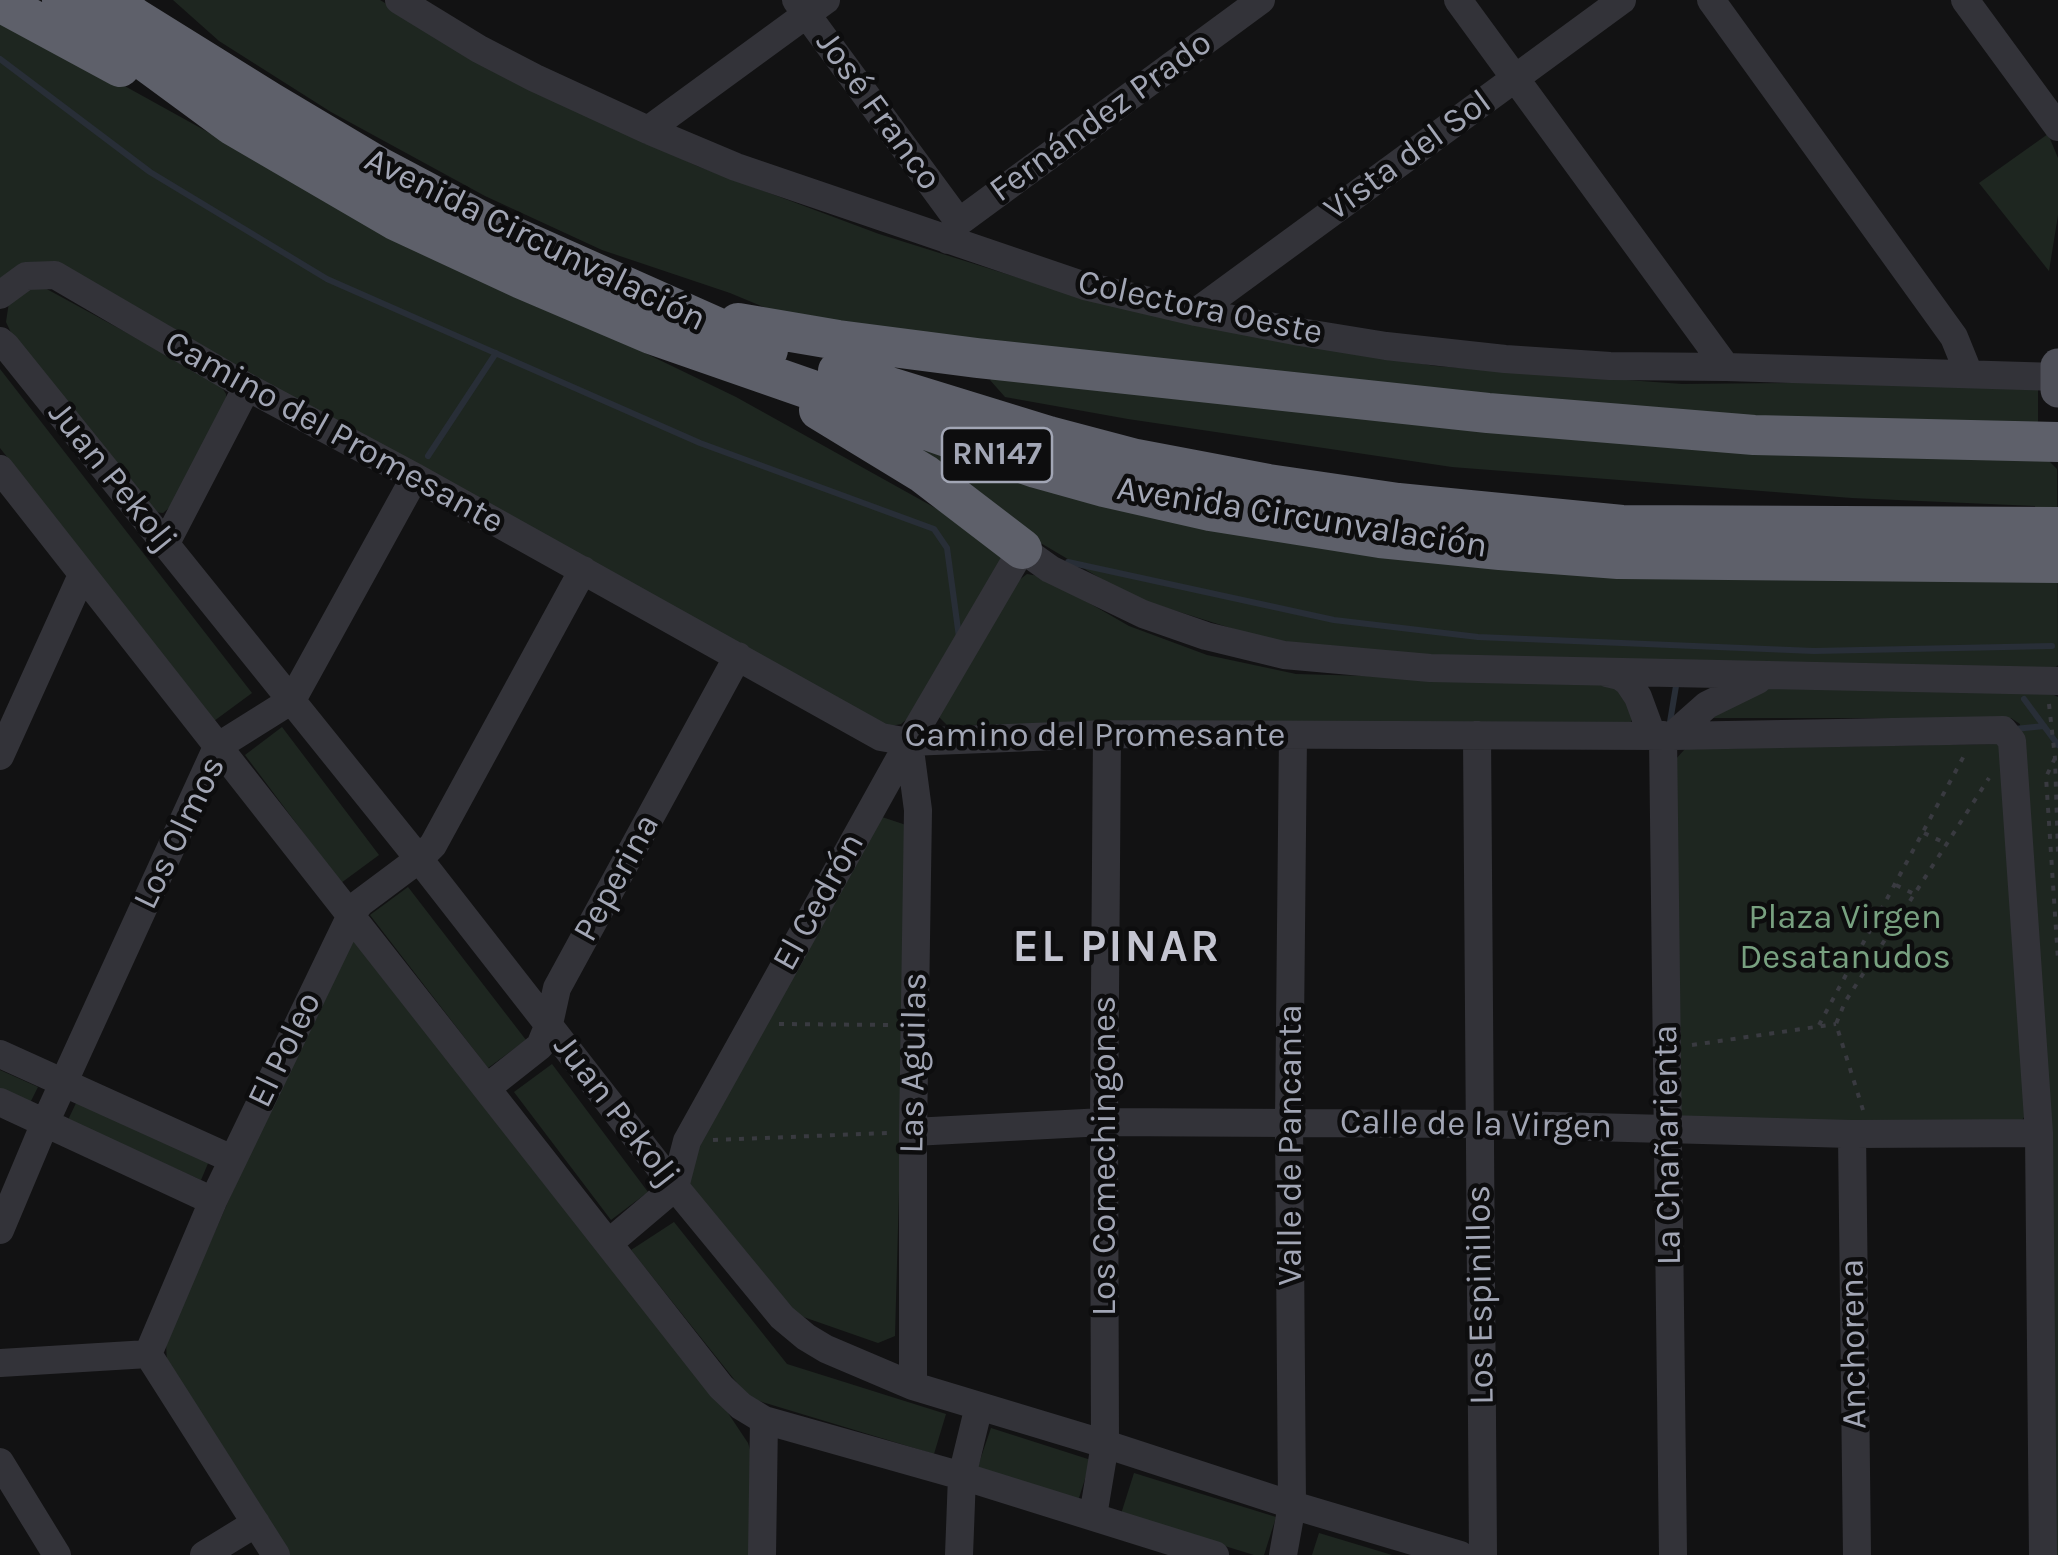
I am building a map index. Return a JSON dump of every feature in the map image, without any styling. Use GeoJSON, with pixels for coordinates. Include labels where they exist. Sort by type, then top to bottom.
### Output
{"type":"FeatureCollection","features":[{"type":"Feature","properties":{"kind":"highway","name":"Avenida Circunvalación"},"geometry":{"type":"LineString","coordinates":[[62,0],[240,107],[379,167],[665,322],[1049,436],[1136,459],[1268,484],[1398,502],[1622,525],[2044,545]]}},
{"type":"Feature","properties":{"kind":"highway","name":"Avenida Circunvalación"},"geometry":{"type":"LineString","coordinates":[[111,0],[240,107]]}},
{"type":"Feature","properties":{"kind":"highway"},"geometry":{"type":"LineString","coordinates":[[148,0],[240,107]]}},
{"type":"Feature","properties":{"kind":"highway"},"geometry":{"type":"LineString","coordinates":[[0,2],[38,24],[240,107]]}},
{"type":"Feature","properties":{"kind":"highway"},"geometry":{"type":"LineString","coordinates":[[665,322],[736,323],[957,355],[1488,413],[1754,435],[2058,442]]}},
{"type":"Feature","properties":{"kind":"highway"},"geometry":{"type":"LineString","coordinates":[[665,322],[924,474],[1022,549]]}},
{"type":"Feature","properties":{"kind":"main road"},"geometry":{"type":"LineString","coordinates":[[2058,366],[2058,390]]}},
{"type":"Feature","properties":{"kind":"street","name":"Fernández Prado"},"geometry":{"type":"LineString","coordinates":[[953,231],[1261,0]]}},
{"type":"Feature","properties":{"kind":"street"},"geometry":{"type":"LineString","coordinates":[[1458,0],[1726,367]]}},
{"type":"Feature","properties":{"kind":"street","name":"Vista del Sol"},"geometry":{"type":"LineString","coordinates":[[1196,312],[1622,0]]}},
{"type":"Feature","properties":{"kind":"street"},"geometry":{"type":"LineString","coordinates":[[1711,0],[1954,337],[1969,374]]}},
{"type":"Feature","properties":{"kind":"street"},"geometry":{"type":"LineString","coordinates":[[1965,0],[2058,127]]}},
{"type":"Feature","properties":{"kind":"street","name":"Colectora Oeste"},"geometry":{"type":"LineString","coordinates":[[417,4],[493,56],[736,167],[953,231],[1086,286],[1196,312],[1386,346],[1505,359],[1610,366],[2057,377]]}},
{"type":"Feature","properties":{"kind":"street","name":"José Franco"},"geometry":{"type":"LineString","coordinates":[[810,5],[953,231]]}},
{"type":"Feature","properties":{"kind":"street"},"geometry":{"type":"LineString","coordinates":[[648,130],[810,5]]}},
{"type":"Feature","properties":{"kind":"street","name":"Camino del Promesante"},"geometry":{"type":"LineString","coordinates":[[0,295],[26,276],[55,275],[248,387],[881,737],[909,742],[1107,734],[1662,735],[2002,730],[2012,741],[2039,1133]]}},
{"type":"Feature","properties":{"kind":"street","name":"Juan Pekolj"},"geometry":{"type":"LineString","coordinates":[[0,341],[419,859],[675,1187],[782,1316],[806,1337],[913,1386],[1460,1555]]}},
{"type":"Feature","properties":{"kind":"street"},"geometry":{"type":"LineString","coordinates":[[166,543],[248,387]]}},
{"type":"Feature","properties":{"kind":"street"},"geometry":{"type":"LineString","coordinates":[[0,470],[721,1387],[741,1406],[764,1420],[1092,1516],[1144,1544],[1215,1555]]}},
{"type":"Feature","properties":{"kind":"street","name":"Los Olmos"},"geometry":{"type":"LineString","coordinates":[[0,1230],[217,747],[292,700],[415,477]]}},
{"type":"Feature","properties":{"kind":"street"},"geometry":{"type":"LineString","coordinates":[[1022,549],[1050,569],[1143,614],[1206,636],[1284,656],[1430,668],[2053,688]]}},
{"type":"Feature","properties":{"kind":"street","name":"El Cedrón"},"geometry":{"type":"LineString","coordinates":[[675,1187],[687,1141],[751,1023],[1022,549]]}},
{"type":"Feature","properties":{"kind":"street","name":"El Poleo"},"geometry":{"type":"LineString","coordinates":[[148,1354],[232,1159],[351,915],[360,903],[433,845],[583,570]]}},
{"type":"Feature","properties":{"kind":"street"},"geometry":{"type":"LineString","coordinates":[[0,756],[82,575]]}},
{"type":"Feature","properties":{"kind":"street","name":"Peperina"},"geometry":{"type":"LineString","coordinates":[[488,1088],[540,1046],[557,988],[738,656]]}},
{"type":"Feature","properties":{"kind":"street"},"geometry":{"type":"LineString","coordinates":[[1601,671],[1628,682],[1662,735],[1707,705],[1766,676]]}},
{"type":"Feature","properties":{"kind":"street","name":"Los Comechingones"},"geometry":{"type":"LineString","coordinates":[[1092,1516],[1105,1444],[1107,734]]}},
{"type":"Feature","properties":{"kind":"street","name":"Valle de Pancanta"},"geometry":{"type":"LineString","coordinates":[[1283,1555],[1292,1505],[1293,735]]}},
{"type":"Feature","properties":{"kind":"street","name":"Los Espinillos"},"geometry":{"type":"LineString","coordinates":[[1478,735],[1483,1555]]}},
{"type":"Feature","properties":{"kind":"street","name":"La Chañarienta"},"geometry":{"type":"LineString","coordinates":[[1662,735],[1672,1555]]}},
{"type":"Feature","properties":{"kind":"street","name":"Las Aguilas"},"geometry":{"type":"LineString","coordinates":[[909,742],[918,795],[913,1386]]}},
{"type":"Feature","properties":{"kind":"street"},"geometry":{"type":"LineString","coordinates":[[0,1054],[232,1159]]}},
{"type":"Feature","properties":{"kind":"street"},"geometry":{"type":"LineString","coordinates":[[0,1102],[213,1201]]}},
{"type":"Feature","properties":{"kind":"street","name":"Calle de la Virgen"},"geometry":{"type":"LineString","coordinates":[[913,1132],[1104,1122],[1290,1122],[1860,1134],[2039,1133]]}},
{"type":"Feature","properties":{"kind":"street"},"geometry":{"type":"LineString","coordinates":[[2039,1133],[2042,1555]]}},
{"type":"Feature","properties":{"kind":"street","name":"Anchorena"},"geometry":{"type":"LineString","coordinates":[[1857,1555],[1860,1134]]}},
{"type":"Feature","properties":{"kind":"street"},"geometry":{"type":"LineString","coordinates":[[609,1243],[675,1187]]}},
{"type":"Feature","properties":{"kind":"street"},"geometry":{"type":"LineString","coordinates":[[0,1363],[148,1354],[276,1555]]}},
{"type":"Feature","properties":{"kind":"street"},"geometry":{"type":"LineString","coordinates":[[959,1555],[962,1476],[979,1406]]}},
{"type":"Feature","properties":{"kind":"street"},"geometry":{"type":"LineString","coordinates":[[762,1555],[764,1420]]}},
{"type":"Feature","properties":{"kind":"street"},"geometry":{"type":"LineString","coordinates":[[0,1462],[56,1555]]}},
{"type":"Feature","properties":{"kind":"street"},"geometry":{"type":"LineString","coordinates":[[204,1555],[256,1523]]}},
{"type":"Feature","properties":{"kind":"path"},"geometry":{"type":"LineString","coordinates":[[2053,688],[2051,724],[2058,854]]}},
{"type":"Feature","properties":{"kind":"path"},"geometry":{"type":"LineString","coordinates":[[1819,1025],[1968,748]]}},
{"type":"Feature","properties":{"kind":"path"},"geometry":{"type":"LineString","coordinates":[[2055,755],[2046,777],[2058,960]]}},
{"type":"Feature","properties":{"kind":"path"},"geometry":{"type":"LineString","coordinates":[[1860,1134],[1836,1024],[1845,1002],[1995,769],[1996,788]]}},
{"type":"Feature","properties":{"kind":"path"},"geometry":{"type":"LineString","coordinates":[[1923,832],[1946,844]]}},
{"type":"Feature","properties":{"kind":"path"},"geometry":{"type":"LineString","coordinates":[[1895,884],[1914,894]]}},
{"type":"Feature","properties":{"kind":"path"},"geometry":{"type":"LineString","coordinates":[[751,1023],[915,1025]]}},
{"type":"Feature","properties":{"kind":"path"},"geometry":{"type":"LineString","coordinates":[[1681,1046],[1836,1024]]}},
{"type":"Feature","properties":{"kind":"path"},"geometry":{"type":"LineString","coordinates":[[687,1141],[913,1132]]}},
{"type":"Feature","properties":{"kind":"green space"},"geometry":{"type":"Polygon","coordinates":[[[173,0],[380,0],[501,74],[697,166],[879,234],[1067,293],[1251,335],[1435,366],[1682,384],[1893,382],[2038,388],[2038,424],[1710,416],[1064,354],[778,313],[602,250],[485,196],[331,112],[219,41],[173,0]]]}},
{"type":"Feature","properties":{"kind":"green space"},"geometry":{"type":"Polygon","coordinates":[[[0,17],[345,208],[736,397],[991,539],[1002,554],[1000,563],[907,719],[891,726],[881,723],[48,264],[0,278],[0,17]]]}},
{"type":"Feature","properties":{"kind":"green space"},"geometry":{"type":"Polygon","coordinates":[[[2048,134],[2058,158],[2058,215],[2049,271],[1979,183],[2048,134]]]}},
{"type":"Feature","properties":{"kind":"green space"},"geometry":{"type":"Polygon","coordinates":[[[43,287],[219,383],[226,394],[227,405],[163,513],[154,512],[15,341],[6,322],[9,302],[25,290],[43,287]]]}},
{"type":"Feature","properties":{"kind":"green space"},"geometry":{"type":"Polygon","coordinates":[[[0,369],[252,693],[214,721],[0,448],[0,369]]]}},
{"type":"Feature","properties":{"kind":"green space"},"geometry":{"type":"Polygon","coordinates":[[[1001,371],[2045,457],[2057,469],[2058,665],[2054,669],[1426,657],[1291,647],[1132,597],[1017,529],[821,400],[1028,478],[2039,574],[2035,506],[1852,498],[1452,467],[1005,397],[990,380],[1001,371]]]}},
{"type":"Feature","properties":{"kind":"green space"},"geometry":{"type":"Polygon","coordinates":[[[1027,574],[1044,577],[1129,626],[1207,655],[1296,674],[1614,683],[1635,716],[1630,723],[947,725],[937,715],[1014,584],[1027,574]]]}},
{"type":"Feature","properties":{"kind":"green space"},"geometry":{"type":"Polygon","coordinates":[[[1753,687],[2050,693],[2058,697],[2058,1555],[2051,1555],[2047,1131],[2020,724],[2011,718],[1712,718],[1753,687]]]}},
{"type":"Feature","properties":{"kind":"green space"},"geometry":{"type":"Polygon","coordinates":[[[282,727],[379,855],[341,883],[245,755],[282,727]]]}},
{"type":"Feature","properties":{"kind":"green space","name":"Plaza Virgen Desatanudos"},"geometry":{"type":"Polygon","coordinates":[[[1999,744],[2028,1110],[2023,1119],[2013,1124],[1691,1122],[1680,1116],[1674,761],[1685,749],[1999,744]]]}},
{"type":"Feature","properties":{"kind":"green space"},"geometry":{"type":"Polygon","coordinates":[[[882,817],[909,826],[895,1336],[878,1343],[792,1313],[685,1178],[686,1164],[882,817]]]}},
{"type":"Feature","properties":{"kind":"green space"},"geometry":{"type":"Polygon","coordinates":[[[408,887],[526,1040],[488,1068],[370,915],[408,887]]]}},
{"type":"Feature","properties":{"kind":"green space"},"geometry":{"type":"Polygon","coordinates":[[[353,940],[720,1401],[748,1443],[753,1460],[749,1555],[288,1555],[167,1363],[166,1343],[336,956],[353,940]]]}},
{"type":"Feature","properties":{"kind":"green space"},"geometry":{"type":"Polygon","coordinates":[[[552,1064],[648,1192],[611,1220],[514,1092],[552,1064]]]}},
{"type":"Feature","properties":{"kind":"green space"},"geometry":{"type":"Polygon","coordinates":[[[0,1070],[38,1087],[29,1105],[0,1092],[0,1070]]]}},
{"type":"Feature","properties":{"kind":"green space"},"geometry":{"type":"Polygon","coordinates":[[[77,1101],[209,1161],[201,1180],[68,1120],[77,1101]]]}},
{"type":"Feature","properties":{"kind":"green space"},"geometry":{"type":"Polygon","coordinates":[[[674,1222],[787,1364],[946,1414],[934,1454],[749,1398],[631,1250],[674,1222]]]}},
{"type":"Feature","properties":{"kind":"green space"},"geometry":{"type":"Polygon","coordinates":[[[991,1428],[1091,1460],[1078,1501],[977,1469],[991,1428]]]}},
{"type":"Feature","properties":{"kind":"green space"},"geometry":{"type":"Polygon","coordinates":[[[1134,1473],[1276,1517],[1264,1555],[1121,1514],[1134,1473]]]}},
{"type":"Feature","properties":{"kind":"green space"},"geometry":{"type":"Polygon","coordinates":[[[1319,1533],[1392,1555],[1312,1555],[1319,1533]]]}},
{"type":"Feature","properties":{"kind":"waterway"},"geometry":{"type":"LineString","coordinates":[[0,59],[150,172],[327,279],[700,443],[934,529],[947,548],[959,637]]}},
{"type":"Feature","properties":{"kind":"waterway"},"geometry":{"type":"LineString","coordinates":[[428,456],[496,353]]}},
{"type":"Feature","properties":{"kind":"waterway"},"geometry":{"type":"LineString","coordinates":[[1068,562],[1334,620],[1478,637],[1814,651],[2052,646]]}},
{"type":"Feature","properties":{"kind":"waterway"},"geometry":{"type":"LineString","coordinates":[[1670,722],[1676,686]]}},
{"type":"Feature","properties":{"kind":"waterway"},"geometry":{"type":"LineString","coordinates":[[2024,699],[2058,745]]}},
{"type":"Feature","properties":{"kind":"waterway"},"geometry":{"type":"LineString","coordinates":[[2015,729],[2044,726]]}},
{"type":"Feature","properties":{"kind":"district","name":"EL PINAR"},"geometry":{"type":"Point","coordinates":[1117,948]}}]}
